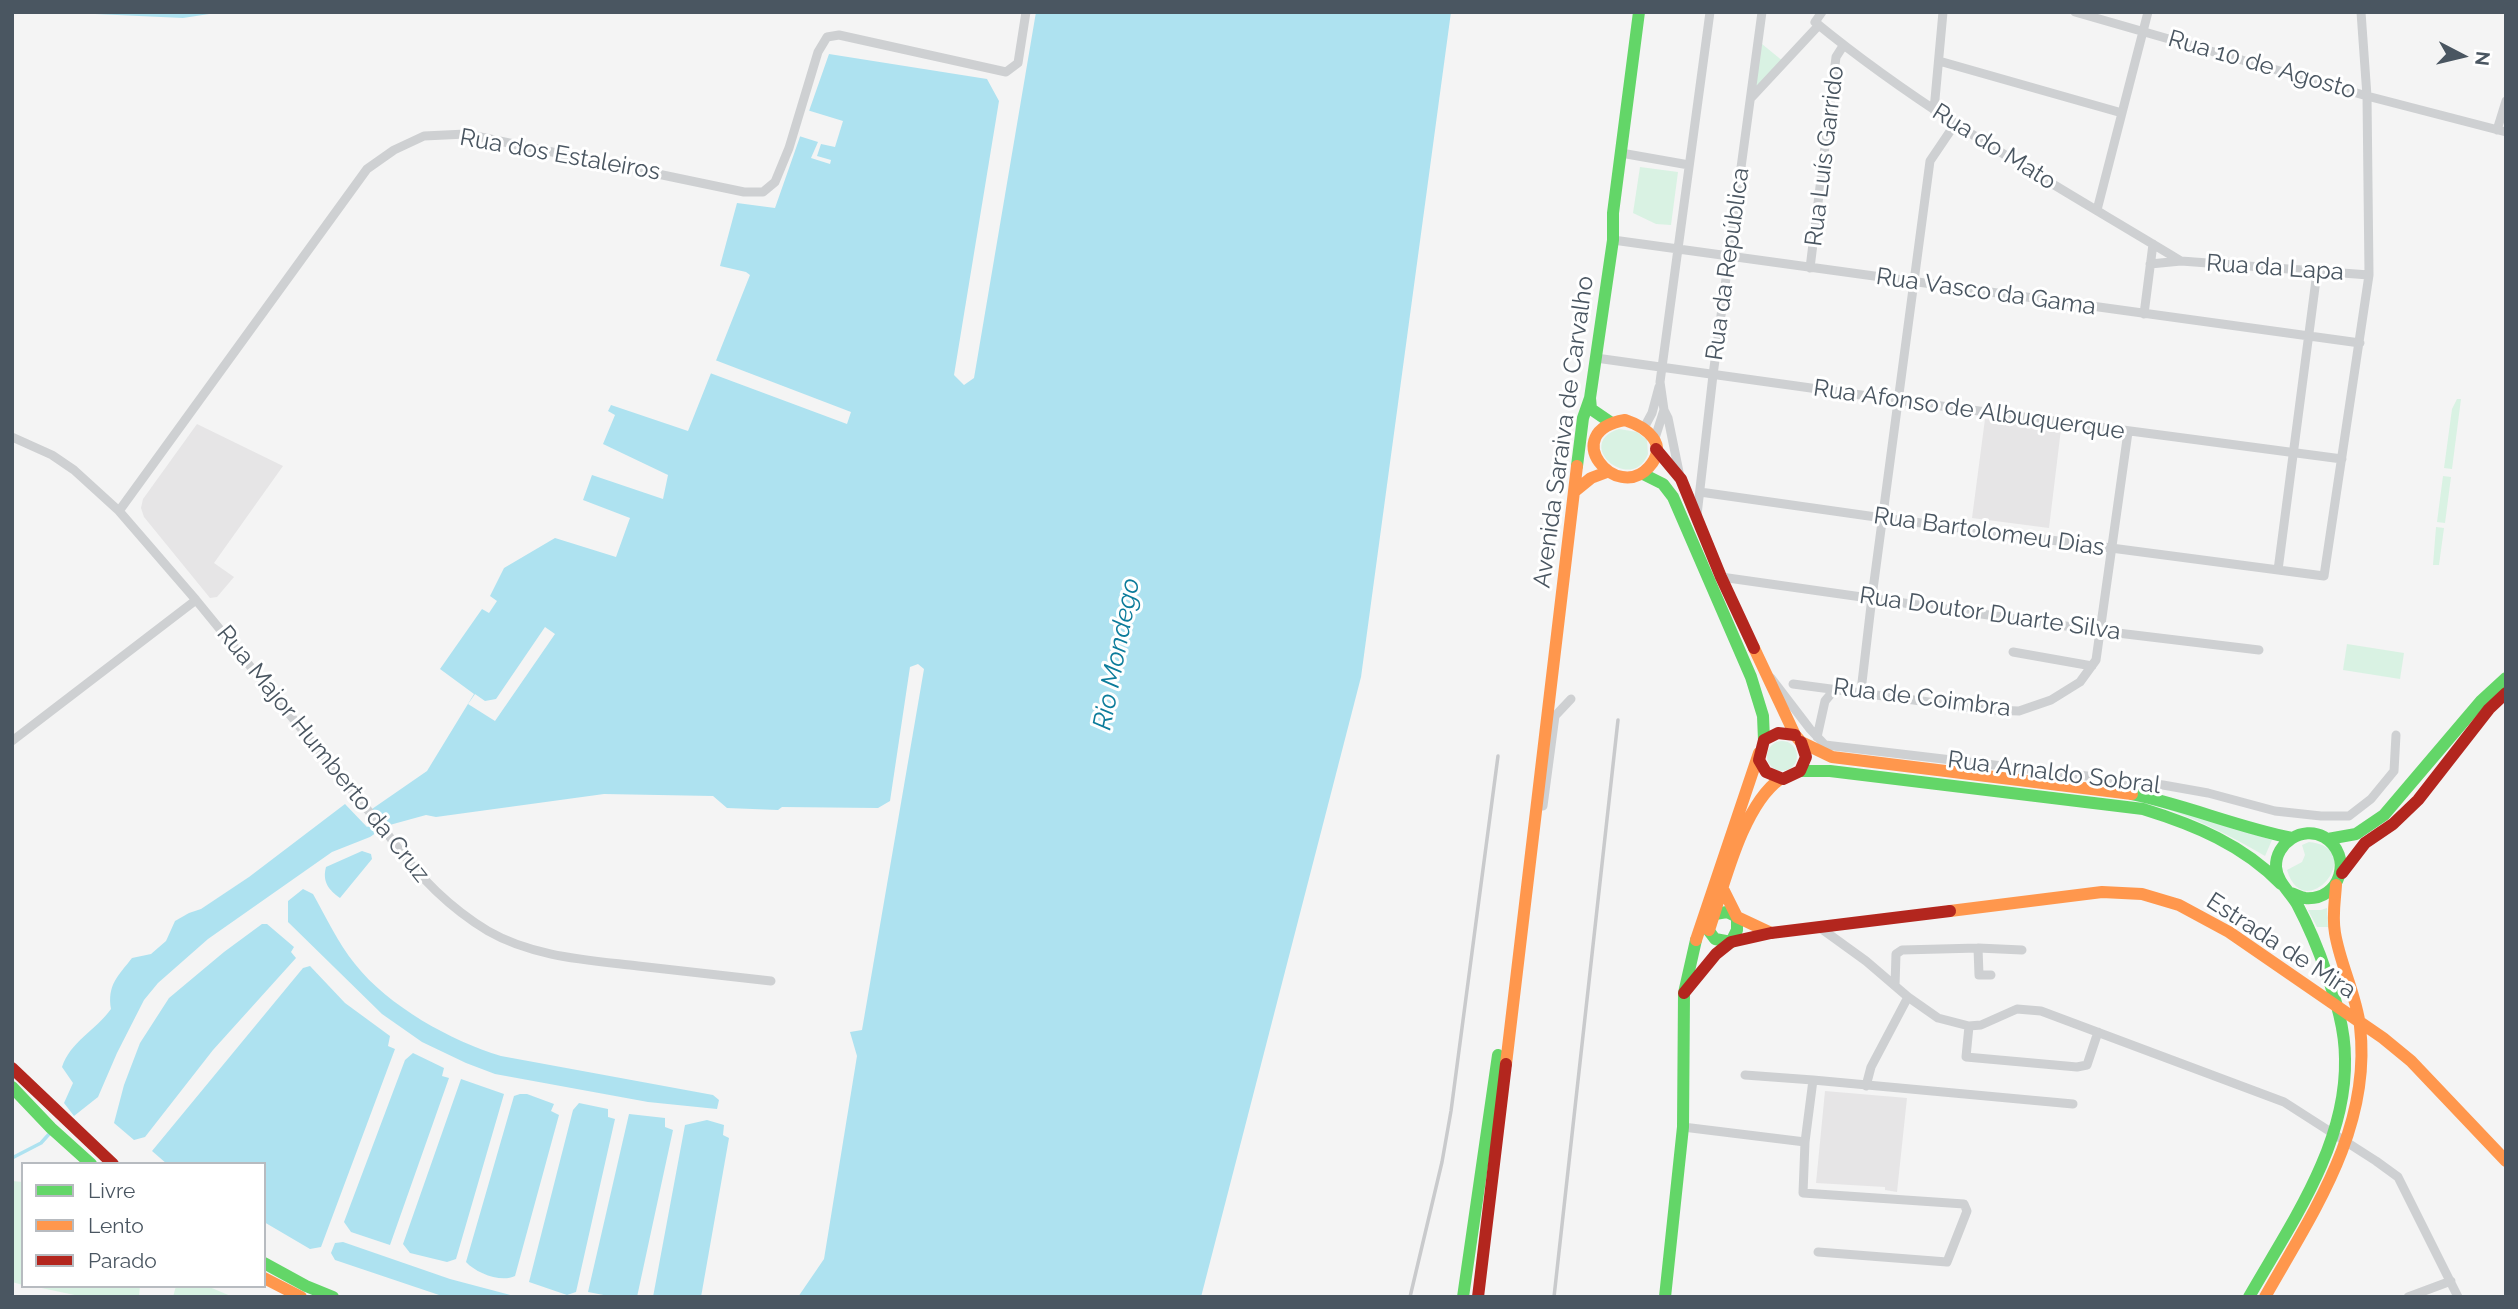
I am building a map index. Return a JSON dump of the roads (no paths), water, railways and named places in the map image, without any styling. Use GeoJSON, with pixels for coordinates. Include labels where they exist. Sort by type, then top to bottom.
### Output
{"type":"FeatureCollection","features":[{"type":"Feature","properties":{"kind":"main road","name":"Avenida Saraiva de Carvalho"},"geometry":{"type":"LineString","coordinates":[[1529,858],[1583,418],[1590,398],[1613,240],[1639,12]]}},
{"type":"Feature","properties":{"kind":"main road"},"geometry":{"type":"LineString","coordinates":[[1590,398],[1591,409],[1610,422]]}},
{"type":"Feature","properties":{"kind":"main road"},"geometry":{"type":"LineString","coordinates":[[1590,398],[1587,417],[1600,467],[1624,477],[1643,474],[1663,484],[1673,498],[1751,677],[1766,728],[1709,916],[1709,931],[1684,993]]}},
{"type":"Feature","properties":{"kind":"main road"},"geometry":{"type":"LineString","coordinates":[[1575,491],[1602,427],[1610,422],[1625,420],[1645,426],[1681,479],[1721,577],[1806,757],[1800,771],[1773,784],[1750,813],[1724,891],[1692,952],[1684,993],[1684,1127],[1665,1297]]}},
{"type":"Feature","properties":{"kind":"main road"},"geometry":{"type":"LineString","coordinates":[[1643,474],[1652,463],[1656,443]]}},
{"type":"Feature","properties":{"kind":"main road"},"geometry":{"type":"LineString","coordinates":[[1575,491],[1591,478],[1607,472]]}},
{"type":"Feature","properties":{"kind":"main road"},"geometry":{"type":"LineString","coordinates":[[1764,740],[1778,733],[1798,739],[1832,757],[2118,791],[2152,797],[2261,832],[2292,838],[2311,833],[2324,837],[2356,834],[2384,815],[2480,701],[2506,678]]}},
{"type":"Feature","properties":{"kind":"main road"},"geometry":{"type":"LineString","coordinates":[[1800,771],[1830,771],[2143,809],[2162,814],[2220,839],[2257,861],[2286,888],[2310,899],[2320,898],[2339,879],[2365,843],[2393,824],[2418,800],[2489,709],[2506,693]]}},
{"type":"Feature","properties":{"kind":"main road"},"geometry":{"type":"LineString","coordinates":[[1759,753],[1759,760],[1766,772],[1780,779]]}},
{"type":"Feature","properties":{"kind":"main road"},"geometry":{"type":"LineString","coordinates":[[2268,1292],[2313,1215],[2343,1155],[2357,1106],[2362,1044],[2353,991],[2335,933],[2334,914],[2340,854],[2324,837]]}},
{"type":"Feature","properties":{"kind":"main road"},"geometry":{"type":"LineString","coordinates":[[2249,1297],[2315,1180],[2338,1122],[2342,1101],[2344,1045],[2333,986],[2308,929],[2277,874],[2278,854],[2292,838]]}},
{"type":"Feature","properties":{"kind":"main road"},"geometry":{"type":"LineString","coordinates":[[1464,1297],[1529,858]]}},
{"type":"Feature","properties":{"kind":"main road"},"geometry":{"type":"LineString","coordinates":[[1478,1297],[1529,858]]}},
{"type":"Feature","properties":{"kind":"main road"},"geometry":{"type":"LineString","coordinates":[[1684,993],[1716,954],[1736,936],[1739,925],[1737,917],[1724,891]]}},
{"type":"Feature","properties":{"kind":"main road","name":"Estrada de Mira"},"geometry":{"type":"LineString","coordinates":[[1731,942],[1771,933],[2102,892],[2142,894],[2179,905],[2229,932],[2383,1038],[2411,1061],[2506,1161]]}},
{"type":"Feature","properties":{"kind":"main road"},"geometry":{"type":"LineString","coordinates":[[1709,916],[1727,912],[1771,933]]}},
{"type":"Feature","properties":{"kind":"main road"},"geometry":{"type":"LineString","coordinates":[[1709,931],[1717,940],[1731,942]]}},
{"type":"Feature","properties":{"kind":"main road"},"geometry":{"type":"LineString","coordinates":[[12,1068],[111,1162]]}},
{"type":"Feature","properties":{"kind":"main road"},"geometry":{"type":"LineString","coordinates":[[12,1087],[89,1162]]}},
{"type":"Feature","properties":{"kind":"main road"},"geometry":{"type":"LineString","coordinates":[[266,1264],[333,1297]]}},
{"type":"Feature","properties":{"kind":"main road"},"geometry":{"type":"LineString","coordinates":[[266,1279],[301,1297]]}},
{"type":"Feature","properties":{"kind":"main road"},"geometry":{"type":"LineString","coordinates":[[2240,1297],[2258,1280]]}},
{"type":"Feature","properties":{"kind":"street","name":"Rua dos Estaleiros"},"geometry":{"type":"LineString","coordinates":[[119,511],[367,169],[394,149],[424,136],[466,134],[744,192],[764,192],[775,182],[789,148],[818,52],[827,37],[839,35],[1006,72],[1018,63],[1026,12]]}},
{"type":"Feature","properties":{"kind":"street"},"geometry":{"type":"LineString","coordinates":[[1645,426],[1652,413],[1660,382],[1710,12]]}},
{"type":"Feature","properties":{"kind":"street","name":"Rua da República"},"geometry":{"type":"LineString","coordinates":[[1696,516],[1762,12]]}},
{"type":"Feature","properties":{"kind":"street"},"geometry":{"type":"LineString","coordinates":[[1750,98],[1817,23],[1822,12]]}},
{"type":"Feature","properties":{"kind":"street"},"geometry":{"type":"LineString","coordinates":[[1934,110],[1943,12]]}},
{"type":"Feature","properties":{"kind":"street","name":"Rua 10 de Agosto"},"geometry":{"type":"LineString","coordinates":[[2075,12],[2367,96],[2501,131]]}},
{"type":"Feature","properties":{"kind":"street"},"geometry":{"type":"LineString","coordinates":[[2097,210],[2148,12]]}},
{"type":"Feature","properties":{"kind":"street"},"geometry":{"type":"LineString","coordinates":[[2342,458],[2370,275],[2367,96],[2361,12]]}},
{"type":"Feature","properties":{"kind":"street","name":"Rua do Mato"},"geometry":{"type":"LineString","coordinates":[[1817,23],[1843,46],[1955,124],[2181,261]]}},
{"type":"Feature","properties":{"kind":"street","name":"Rua Luís Garrido"},"geometry":{"type":"LineString","coordinates":[[1810,268],[1836,57],[1843,46]]}},
{"type":"Feature","properties":{"kind":"street"},"geometry":{"type":"LineString","coordinates":[[1938,61],[2122,113]]}},
{"type":"Feature","properties":{"kind":"street"},"geometry":{"type":"LineString","coordinates":[[2501,131],[2506,101]]}},
{"type":"Feature","properties":{"kind":"street"},"geometry":{"type":"LineString","coordinates":[[1861,691],[1930,161],[1955,124]]}},
{"type":"Feature","properties":{"kind":"street"},"geometry":{"type":"LineString","coordinates":[[1621,153],[1689,165]]}},
{"type":"Feature","properties":{"kind":"street","name":"Rua Vasco da Gama"},"geometry":{"type":"LineString","coordinates":[[1613,240],[2360,343]]}},
{"type":"Feature","properties":{"kind":"street"},"geometry":{"type":"LineString","coordinates":[[2144,314],[2153,244]]}},
{"type":"Feature","properties":{"kind":"street","name":"Rua da Lapa"},"geometry":{"type":"LineString","coordinates":[[2150,264],[2181,261],[2370,275]]}},
{"type":"Feature","properties":{"kind":"street"},"geometry":{"type":"LineString","coordinates":[[2278,570],[2317,272]]}},
{"type":"Feature","properties":{"kind":"street","name":"Rua Afonso de Albuquerque"},"geometry":{"type":"LineString","coordinates":[[1596,358],[2128,432],[2342,458]]}},
{"type":"Feature","properties":{"kind":"street"},"geometry":{"type":"LineString","coordinates":[[1660,382],[1681,479]]}},
{"type":"Feature","properties":{"kind":"street"},"geometry":{"type":"LineString","coordinates":[[1656,443],[1664,410]]}},
{"type":"Feature","properties":{"kind":"street"},"geometry":{"type":"LineString","coordinates":[[2013,652],[2092,666],[2096,660],[2128,432]]}},
{"type":"Feature","properties":{"kind":"street","name":"Rua Major Humberto da Cruz"},"geometry":{"type":"LineString","coordinates":[[12,437],[52,455],[74,470],[119,511],[196,600],[389,836],[408,863],[444,899],[489,932],[537,951],[596,961],[771,981]]}},
{"type":"Feature","properties":{"kind":"street","name":"Rua Bartolomeu Dias"},"geometry":{"type":"LineString","coordinates":[[1700,492],[2325,576],[2342,458]]}},
{"type":"Feature","properties":{"kind":"street","name":"Rua Doutor Duarte Silva"},"geometry":{"type":"LineString","coordinates":[[1721,577],[2101,631],[2259,650]]}},
{"type":"Feature","properties":{"kind":"street"},"geometry":{"type":"LineString","coordinates":[[12,741],[196,600]]}},
{"type":"Feature","properties":{"kind":"street","name":"Rua de Coimbra"},"geometry":{"type":"LineString","coordinates":[[1793,684],[1989,710],[2019,711],[2051,700],[2080,682],[2092,666]]}},
{"type":"Feature","properties":{"kind":"street"},"geometry":{"type":"LineString","coordinates":[[1765,671],[1817,737]]}},
{"type":"Feature","properties":{"kind":"street"},"geometry":{"type":"LineString","coordinates":[[1817,737],[1825,701],[1835,688]]}},
{"type":"Feature","properties":{"kind":"street"},"geometry":{"type":"LineString","coordinates":[[1529,858],[1538,835],[1555,716],[1571,699]]}},
{"type":"Feature","properties":{"kind":"street","name":"Rua Arnaldo Sobral"},"geometry":{"type":"LineString","coordinates":[[1817,737],[1825,745],[2163,785],[2274,811],[2349,816],[2371,799],[2393,771],[2396,735]]}},
{"type":"Feature","properties":{"kind":"street"},"geometry":{"type":"LineString","coordinates":[[2321,816],[2324,837]]}},
{"type":"Feature","properties":{"kind":"street"},"geometry":{"type":"LineString","coordinates":[[1819,928],[1938,1018],[1969,1026],[1980,1025],[2017,1009],[2041,1010],[2284,1102],[2398,1177],[2458,1297]]}},
{"type":"Feature","properties":{"kind":"street"},"geometry":{"type":"LineString","coordinates":[[1895,986],[1898,952],[1978,948],[2022,950]]}},
{"type":"Feature","properties":{"kind":"street"},"geometry":{"type":"LineString","coordinates":[[1978,948],[1979,975],[1991,975]]}},
{"type":"Feature","properties":{"kind":"street"},"geometry":{"type":"LineString","coordinates":[[1866,1086],[1871,1067],[1908,997]]}},
{"type":"Feature","properties":{"kind":"street"},"geometry":{"type":"LineString","coordinates":[[1969,1026],[1966,1057],[2077,1067],[2087,1065],[2098,1032]]}},
{"type":"Feature","properties":{"kind":"street"},"geometry":{"type":"LineString","coordinates":[[1745,1075],[2073,1104]]}},
{"type":"Feature","properties":{"kind":"street"},"geometry":{"type":"LineString","coordinates":[[1813,1080],[1802,1193],[1964,1204],[1967,1211],[1947,1262],[1818,1251]]}},
{"type":"Feature","properties":{"kind":"street"},"geometry":{"type":"LineString","coordinates":[[1684,1127],[1805,1142]]}},
{"type":"Feature","properties":{"kind":"street"},"geometry":{"type":"LineString","coordinates":[[2408,1297],[2451,1281]]}},
{"type":"Feature","properties":{"kind":"water"},"geometry":{"type":"Polygon","coordinates":[[[51,12],[222,12],[183,18],[51,12]]]}},
{"type":"Feature","properties":{"kind":"water","name":"Rio Mondego"},"geometry":{"type":"Polygon","coordinates":[[[1036,12],[1451,12],[1361,677],[1201,1297],[798,1297],[824,1259],[857,1056],[850,1032],[862,1030],[924,669],[918,664],[910,667],[890,801],[878,808],[727,808],[713,796],[604,794],[436,817],[426,815],[386,826],[370,837],[332,852],[208,939],[158,983],[144,1000],[98,1097],[74,1116],[64,1103],[73,1083],[62,1067],[71,1050],[111,1009],[112,987],[132,958],[151,954],[166,941],[175,921],[201,909],[249,877],[345,804],[367,827],[380,820],[372,809],[427,771],[474,694],[440,669],[482,609],[489,613],[497,601],[490,596],[504,568],[555,538],[616,557],[630,518],[583,500],[592,475],[663,499],[668,475],[603,444],[615,415],[608,411],[611,405],[688,431],[750,275],[720,266],[737,203],[775,208],[829,54],[987,79],[999,101],[954,375],[964,385],[974,378],[1036,12]]]}},
{"type":"Feature","properties":{"kind":"water"},"geometry":{"type":"Polygon","coordinates":[[[362,851],[371,854],[372,859],[340,898],[327,885],[326,867],[362,851]]]}},
{"type":"Feature","properties":{"kind":"water"},"geometry":{"type":"Polygon","coordinates":[[[303,889],[313,894],[343,947],[369,979],[403,1008],[442,1031],[501,1056],[713,1095],[719,1100],[717,1109],[648,1102],[495,1074],[422,1042],[382,1014],[288,922],[288,901],[303,889]]]}},
{"type":"Feature","properties":{"kind":"water"},"geometry":{"type":"Polygon","coordinates":[[[262,924],[267,924],[294,947],[291,952],[296,958],[213,1050],[145,1137],[134,1140],[114,1123],[124,1085],[140,1043],[169,998],[262,924]]]}},
{"type":"Feature","properties":{"kind":"water"},"geometry":{"type":"Polygon","coordinates":[[[310,966],[345,1003],[390,1036],[388,1046],[395,1049],[321,1247],[310,1249],[266,1223],[266,1162],[165,1162],[152,1151],[303,968],[310,966]]]}},
{"type":"Feature","properties":{"kind":"water"},"geometry":{"type":"Polygon","coordinates":[[[413,1053],[444,1068],[442,1076],[449,1078],[390,1245],[351,1232],[344,1222],[405,1060],[413,1053]]]}},
{"type":"Feature","properties":{"kind":"water"},"geometry":{"type":"Polygon","coordinates":[[[461,1079],[504,1094],[456,1259],[447,1262],[410,1253],[403,1244],[461,1079]]]}},
{"type":"Feature","properties":{"kind":"water"},"geometry":{"type":"Polygon","coordinates":[[[520,1094],[554,1104],[551,1111],[559,1115],[515,1276],[496,1278],[482,1273],[466,1262],[514,1096],[520,1094]]]}},
{"type":"Feature","properties":{"kind":"water"},"geometry":{"type":"Polygon","coordinates":[[[579,1103],[608,1109],[608,1117],[615,1119],[576,1292],[567,1295],[529,1282],[573,1110],[579,1103]]]}},
{"type":"Feature","properties":{"kind":"water"},"geometry":{"type":"Polygon","coordinates":[[[629,1114],[665,1118],[665,1127],[673,1130],[637,1297],[614,1297],[588,1292],[629,1114]]]}},
{"type":"Feature","properties":{"kind":"water"},"geometry":{"type":"Polygon","coordinates":[[[707,1120],[724,1125],[723,1135],[729,1138],[701,1297],[653,1297],[685,1125],[707,1120]]]}},
{"type":"Feature","properties":{"kind":"water"},"geometry":{"type":"Polygon","coordinates":[[[343,1242],[450,1279],[518,1297],[445,1297],[335,1260],[331,1253],[335,1243],[343,1242]]]}},
{"type":"Feature","properties":{"kind":"waterway"},"geometry":{"type":"LineString","coordinates":[[12,1158],[41,1143],[50,1133]]}},
{"type":"Feature","properties":{"kind":"railway"},"geometry":{"type":"LineString","coordinates":[[1554,1297],[1618,720]]}},
{"type":"Feature","properties":{"kind":"railway"},"geometry":{"type":"LineString","coordinates":[[1410,1297],[1442,1162],[1451,1111],[1498,756]]}}]}
